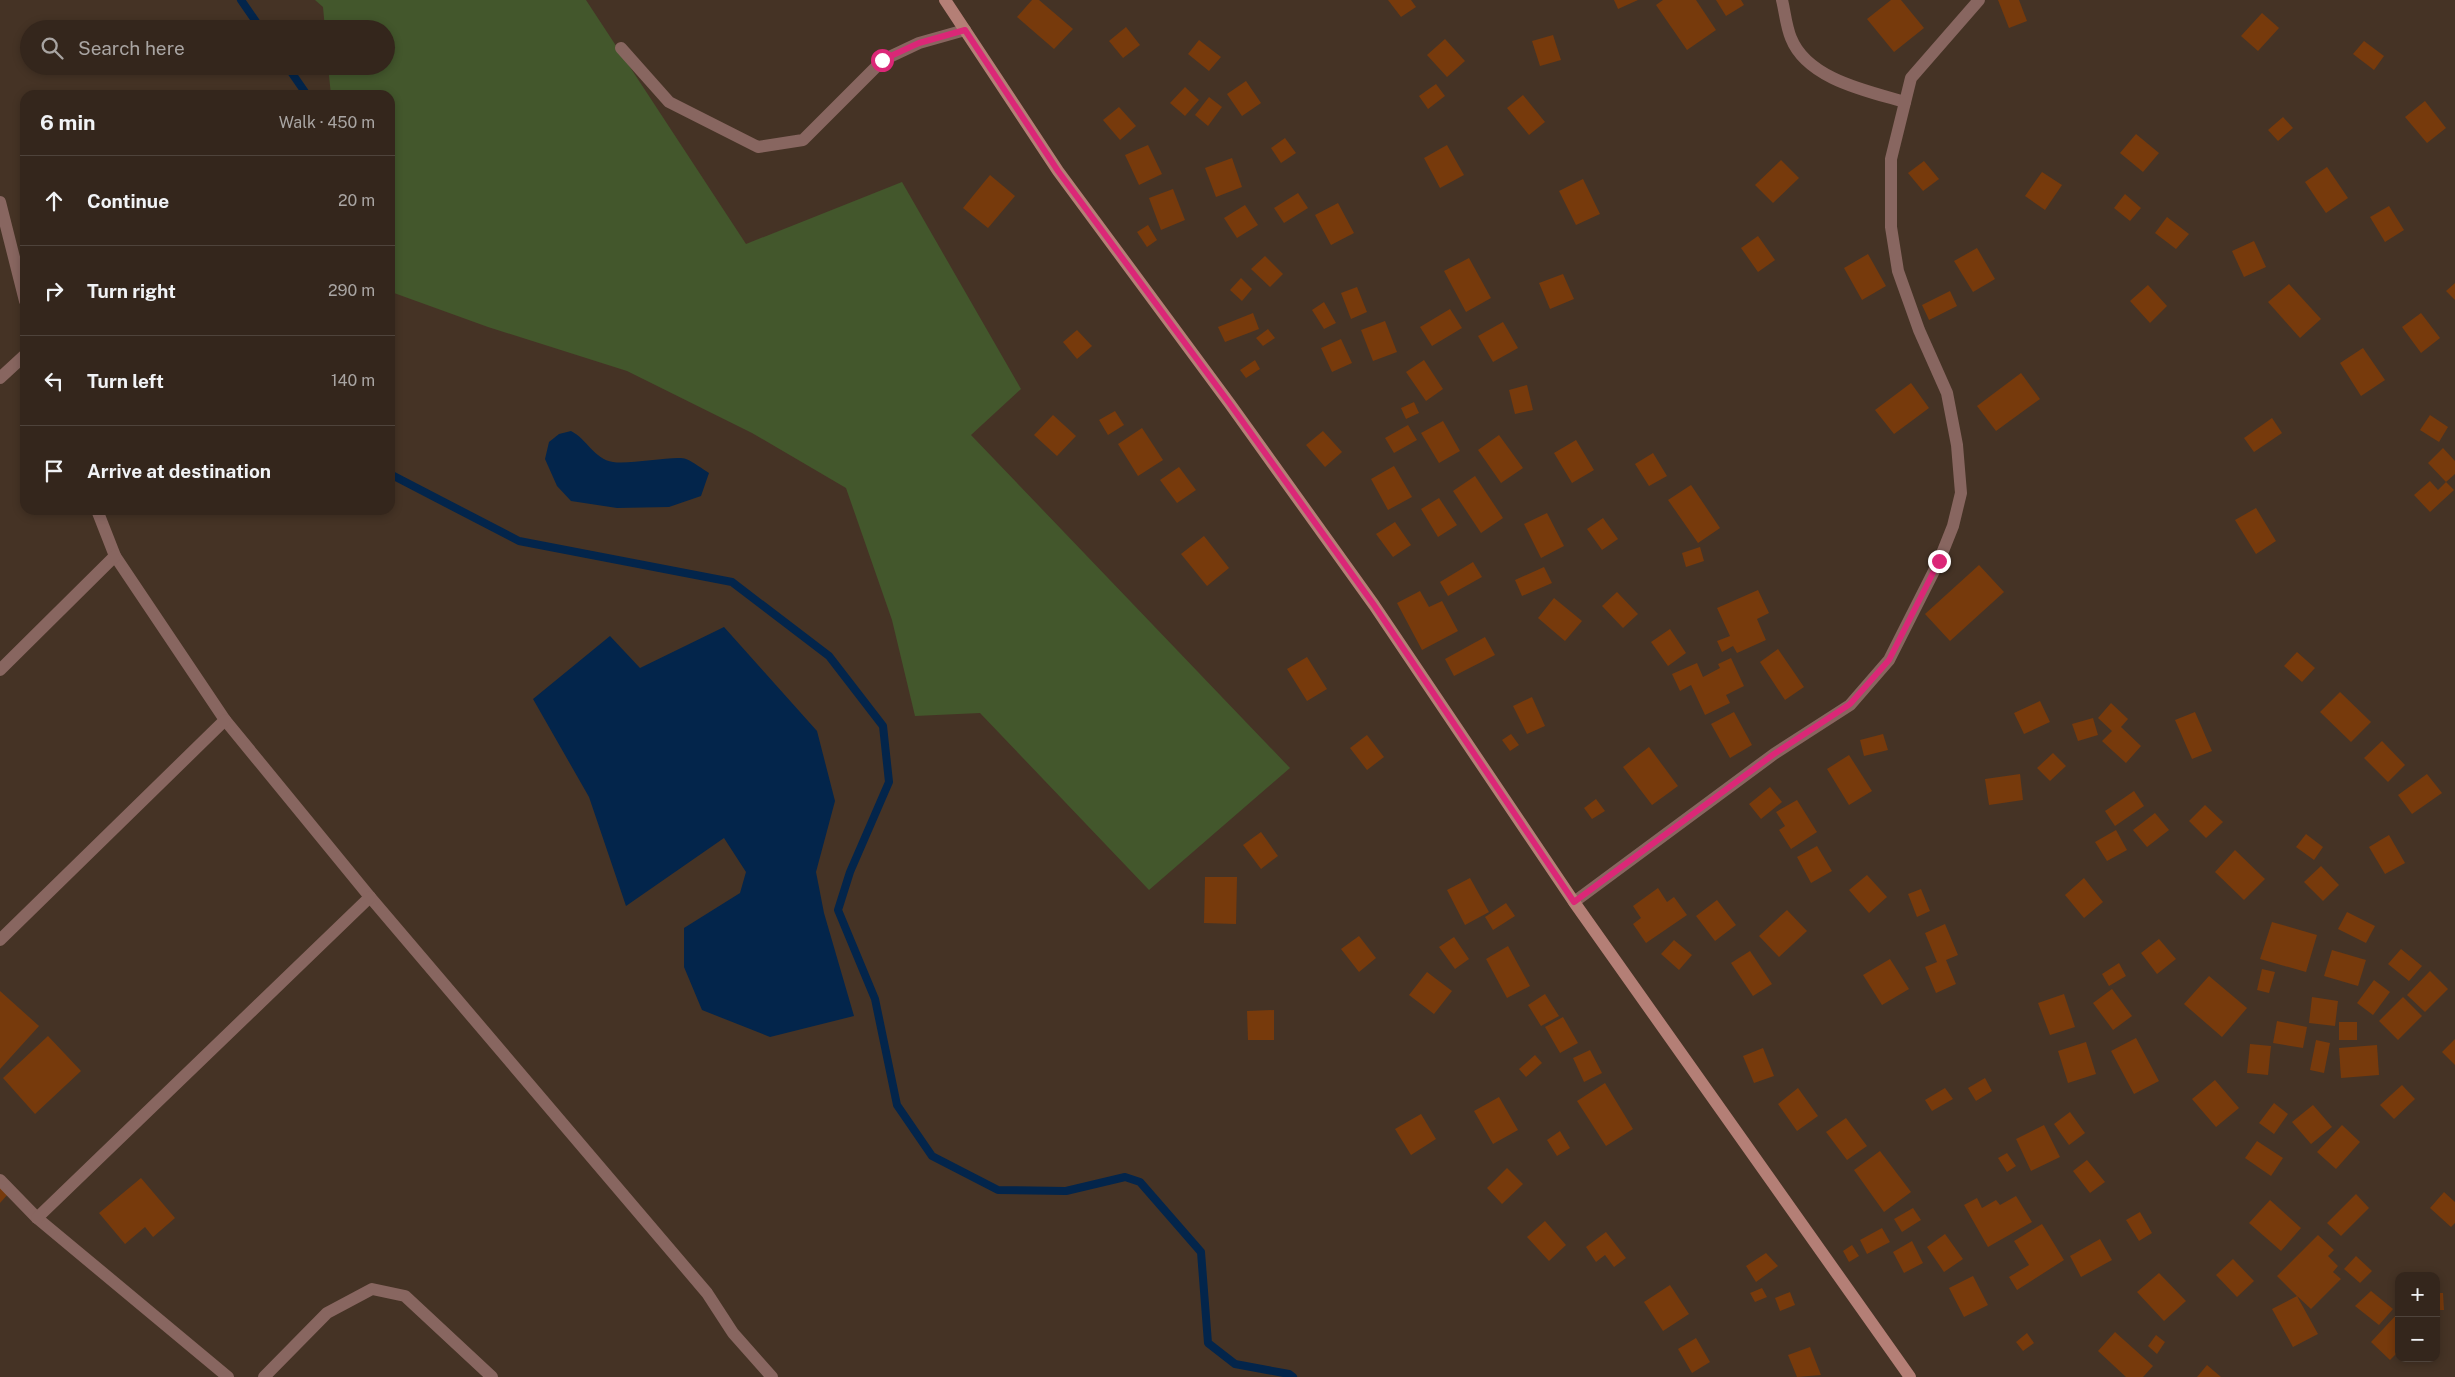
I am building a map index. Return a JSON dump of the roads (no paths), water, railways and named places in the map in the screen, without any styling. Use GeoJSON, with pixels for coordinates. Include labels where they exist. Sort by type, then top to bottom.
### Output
{"type":"FeatureCollection","features":[{"type":"Feature","properties":{"kind":"main road"},"geometry":{"type":"LineString","coordinates":[[945,0],[1058,171],[1230,404],[1374,605],[1574,902],[1910,1377]]}},
{"type":"Feature","properties":{"kind":"street"},"geometry":{"type":"LineString","coordinates":[[1782,0],[1791,39],[1813,68],[1853,87],[1905,102]]}},
{"type":"Feature","properties":{"kind":"street"},"geometry":{"type":"LineString","coordinates":[[1574,902],[1774,754],[1850,704],[1889,660],[1939,561],[1955,517],[1961,492],[1958,445],[1947,393],[1918,330],[1898,271],[1891,228],[1891,159],[1911,78],[1979,0]]}},
{"type":"Feature","properties":{"kind":"street"},"geometry":{"type":"LineString","coordinates":[[621,48],[669,102],[758,147],[803,140],[882,60],[919,43],[965,30]]}},
{"type":"Feature","properties":{"kind":"street"},"geometry":{"type":"LineString","coordinates":[[0,202],[20,281]]}},
{"type":"Feature","properties":{"kind":"street"},"geometry":{"type":"LineString","coordinates":[[0,378],[20,360]]}},
{"type":"Feature","properties":{"kind":"street"},"geometry":{"type":"LineString","coordinates":[[100,515],[115,556],[226,720],[370,898],[707,1293],[734,1333],[772,1377]]}},
{"type":"Feature","properties":{"kind":"street"},"geometry":{"type":"LineString","coordinates":[[0,670],[115,556]]}},
{"type":"Feature","properties":{"kind":"street"},"geometry":{"type":"LineString","coordinates":[[0,940],[226,720]]}},
{"type":"Feature","properties":{"kind":"street"},"geometry":{"type":"LineString","coordinates":[[37,1218],[370,898]]}},
{"type":"Feature","properties":{"kind":"street"},"geometry":{"type":"LineString","coordinates":[[0,1180],[37,1218],[228,1377]]}},
{"type":"Feature","properties":{"kind":"street"},"geometry":{"type":"LineString","coordinates":[[264,1377],[327,1313],[372,1289],[404,1296],[492,1377]]}},
{"type":"Feature","properties":{"kind":"water"},"geometry":{"type":"Polygon","coordinates":[[[571,431],[601,457],[613,462],[621,463],[673,458],[689,460],[709,473],[701,496],[669,507],[617,508],[571,501],[557,486],[545,459],[549,442],[559,434],[571,431]]]}},
{"type":"Feature","properties":{"kind":"water"},"geometry":{"type":"Polygon","coordinates":[[[724,627],[817,731],[835,801],[816,872],[824,913],[854,1016],[770,1037],[702,1010],[684,967],[684,928],[740,893],[746,872],[724,838],[626,906],[589,797],[533,699],[610,636],[640,668],[724,627]]]}},
{"type":"Feature","properties":{"kind":"waterway"},"geometry":{"type":"LineString","coordinates":[[241,0],[255,20]]}},
{"type":"Feature","properties":{"kind":"waterway"},"geometry":{"type":"LineString","coordinates":[[293,75],[304,90]]}},
{"type":"Feature","properties":{"kind":"waterway"},"geometry":{"type":"LineString","coordinates":[[395,477],[519,541],[732,582],[829,656],[883,726],[889,782],[850,872],[838,910],[875,999],[897,1105],[932,1156],[998,1190],[1066,1191],[1125,1177],[1140,1182],[1201,1252],[1208,1343],[1235,1364],[1289,1374],[1293,1377]]}}]}
